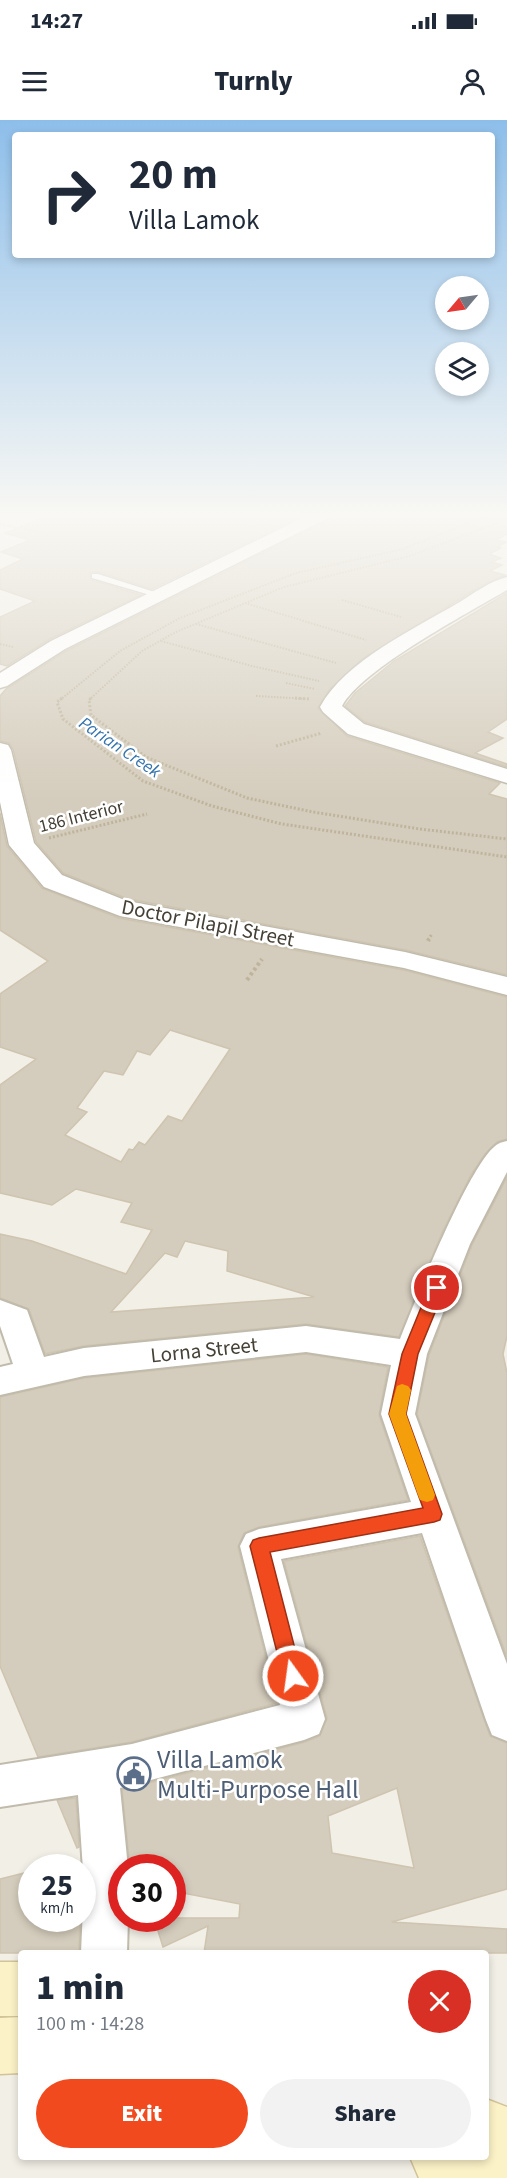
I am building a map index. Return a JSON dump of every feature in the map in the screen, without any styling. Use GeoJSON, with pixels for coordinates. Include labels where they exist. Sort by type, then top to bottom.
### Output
{"type":"FeatureCollection","features":[{"type":"Feature","properties":{"kind":"main road"},"geometry":{"type":"LineString","coordinates":[[0,1989],[18,1989]]}},
{"type":"Feature","properties":{"kind":"main road"},"geometry":{"type":"LineString","coordinates":[[0,2046],[18,2045]]}},
{"type":"Feature","properties":{"kind":"main road"},"geometry":{"type":"LineString","coordinates":[[489,2129],[507,2138]]}},
{"type":"Feature","properties":{"kind":"main road"},"geometry":{"type":"LineString","coordinates":[[447,2160],[488,2178]]}},
{"type":"Feature","properties":{"kind":"street"},"geometry":{"type":"LineString","coordinates":[[0,682],[40,655],[132,609]]}},
{"type":"Feature","properties":{"kind":"street"},"geometry":{"type":"LineString","coordinates":[[463,609],[396,650],[344,686],[332,700],[333,711],[349,725],[419,750],[507,776]]}},
{"type":"Feature","properties":{"kind":"street","name":"Doctor Pilapil Street"},"geometry":{"type":"LineString","coordinates":[[0,750],[22,845],[52,881],[120,908],[405,960],[507,986]]}},
{"type":"Feature","properties":{"kind":"street"},"geometry":{"type":"LineString","coordinates":[[507,1151],[489,1175],[455,1244],[410,1354],[398,1414],[507,1720]]}},
{"type":"Feature","properties":{"kind":"street"},"geometry":{"type":"LineString","coordinates":[[0,1313],[16,1319],[32,1373]]}},
{"type":"Feature","properties":{"kind":"street","name":"Lorna Street"},"geometry":{"type":"LineString","coordinates":[[0,1381],[84,1362],[306,1339],[410,1354]]}},
{"type":"Feature","properties":{"kind":"street"},"geometry":{"type":"LineString","coordinates":[[0,1786],[97,1772],[304,1719],[259,1546],[434,1514]]}},
{"type":"Feature","properties":{"kind":"street"},"geometry":{"type":"LineString","coordinates":[[97,1772],[107,1885],[104,1950]]}},
{"type":"Feature","properties":{"kind":"path"},"geometry":{"type":"LineString","coordinates":[[203,609],[180,618],[120,651],[57,702],[63,719],[143,781],[212,806],[282,824],[507,857]]}},
{"type":"Feature","properties":{"kind":"path"},"geometry":{"type":"LineString","coordinates":[[230,609],[142,651],[89,700],[92,715],[146,757],[247,798],[313,812],[420,829],[507,839]]}},
{"type":"Feature","properties":{"kind":"path"},"geometry":{"type":"LineString","coordinates":[[264,609],[396,650]]}},
{"type":"Feature","properties":{"kind":"path"},"geometry":{"type":"LineString","coordinates":[[373,609],[434,627]]}},
{"type":"Feature","properties":{"kind":"path"},"geometry":{"type":"LineString","coordinates":[[196,624],[343,664]]}},
{"type":"Feature","properties":{"kind":"path"},"geometry":{"type":"LineString","coordinates":[[161,640],[252,666],[321,681]]}},
{"type":"Feature","properties":{"kind":"path"},"geometry":{"type":"LineString","coordinates":[[256,696],[332,700]]}},
{"type":"Feature","properties":{"kind":"path"},"geometry":{"type":"LineString","coordinates":[[276,746],[349,725]]}},
{"type":"Feature","properties":{"kind":"path","name":"186 Interior"},"geometry":{"type":"LineString","coordinates":[[22,845],[147,814]]}},
{"type":"Feature","properties":{"kind":"building"},"geometry":{"type":"Polygon","coordinates":[[[17,609],[112,609],[50,639],[7,666],[0,664],[0,617],[17,609]]]}},
{"type":"Feature","properties":{"kind":"building"},"geometry":{"type":"Polygon","coordinates":[[[150,609],[443,609],[362,659],[330,689],[318,708],[347,736],[500,783],[489,794],[507,799],[507,975],[405,950],[128,899],[63,873],[36,842],[13,749],[9,743],[0,741],[0,696],[6,689],[66,651],[150,609]]]}},
{"type":"Feature","properties":{"kind":"building"},"geometry":{"type":"Polygon","coordinates":[[[480,609],[507,609],[507,719],[488,732],[503,738],[475,753],[507,764],[507,767],[365,722],[345,706],[355,693],[394,661],[480,609]]]}},
{"type":"Feature","properties":{"kind":"building"},"geometry":{"type":"Polygon","coordinates":[[[0,813],[7,846],[42,888],[119,918],[404,970],[507,997],[507,1139],[497,1142],[485,1154],[471,1175],[442,1233],[399,1337],[306,1324],[84,1346],[45,1354],[29,1309],[0,1298],[0,1234],[32,1241],[126,1274],[152,1230],[121,1222],[132,1203],[76,1189],[52,1205],[0,1193],[0,1085],[36,1059],[0,1047],[0,994],[48,961],[0,930],[0,813]],[[170,1030],[150,1055],[137,1051],[123,1075],[104,1071],[77,1108],[87,1112],[65,1135],[121,1162],[129,1149],[133,1150],[139,1142],[145,1145],[168,1116],[182,1121],[230,1049],[170,1030]],[[185,1241],[177,1257],[165,1253],[111,1312],[314,1297],[227,1271],[228,1251],[185,1241]]]}},
{"type":"Feature","properties":{"kind":"building"},"geometry":{"type":"Polygon","coordinates":[[[507,1177],[507,1336],[503,1354],[507,1373],[507,1657],[417,1414],[429,1355],[472,1245],[507,1177]]]}},
{"type":"Feature","properties":{"kind":"building"},"geometry":{"type":"Polygon","coordinates":[[[306,1354],[388,1367],[379,1415],[408,1500],[259,1527],[244,1533],[238,1547],[277,1703],[132,1742],[38,1757],[0,1666],[0,1397],[84,1378],[306,1354]]]}},
{"type":"Feature","properties":{"kind":"building"},"geometry":{"type":"Polygon","coordinates":[[[420,1536],[490,1736],[507,1743],[507,1889],[392,1922],[507,1929],[507,1953],[489,1953],[489,1950],[204,1950],[208,1926],[163,1947],[158,1932],[186,1932],[186,1918],[239,1918],[240,1904],[186,1894],[186,1854],[129,1854],[122,1790],[305,1742],[320,1736],[327,1718],[284,1561],[420,1536]],[[397,1788],[328,1816],[332,1853],[414,1868],[397,1788]]]}},
{"type":"Feature","properties":{"kind":"building"},"geometry":{"type":"Polygon","coordinates":[[[76,1798],[79,1847],[77,1848],[57,1800],[76,1798]]]}},
{"type":"Feature","properties":{"kind":"building"},"geometry":{"type":"Polygon","coordinates":[[[18,1874],[18,1932],[80,1932],[79,1950],[18,1950],[18,1953],[0,1953],[0,1879],[18,1874]]]}},
{"type":"Feature","properties":{"kind":"slow traffic"},"geometry":{"type":"LineString","coordinates":[[402,1390],[398,1414],[427,1495]]}},
{"type":"Feature","properties":{"kind":"place","name":"Villa Lamok Multi-Purpose Hall"},"geometry":{"type":"Point","coordinates":[134,1774]}},
{"type":"Feature","properties":{"kind":"route"},"geometry":{"type":"LineString","coordinates":[[293,1676],[259,1546],[434,1514],[398,1414],[410,1354],[437,1288]]}},
{"type":"Feature","properties":{"kind":"water label","name":"Parian Creek"},"geometry":{"type":"Point","coordinates":[120,747]}}]}
